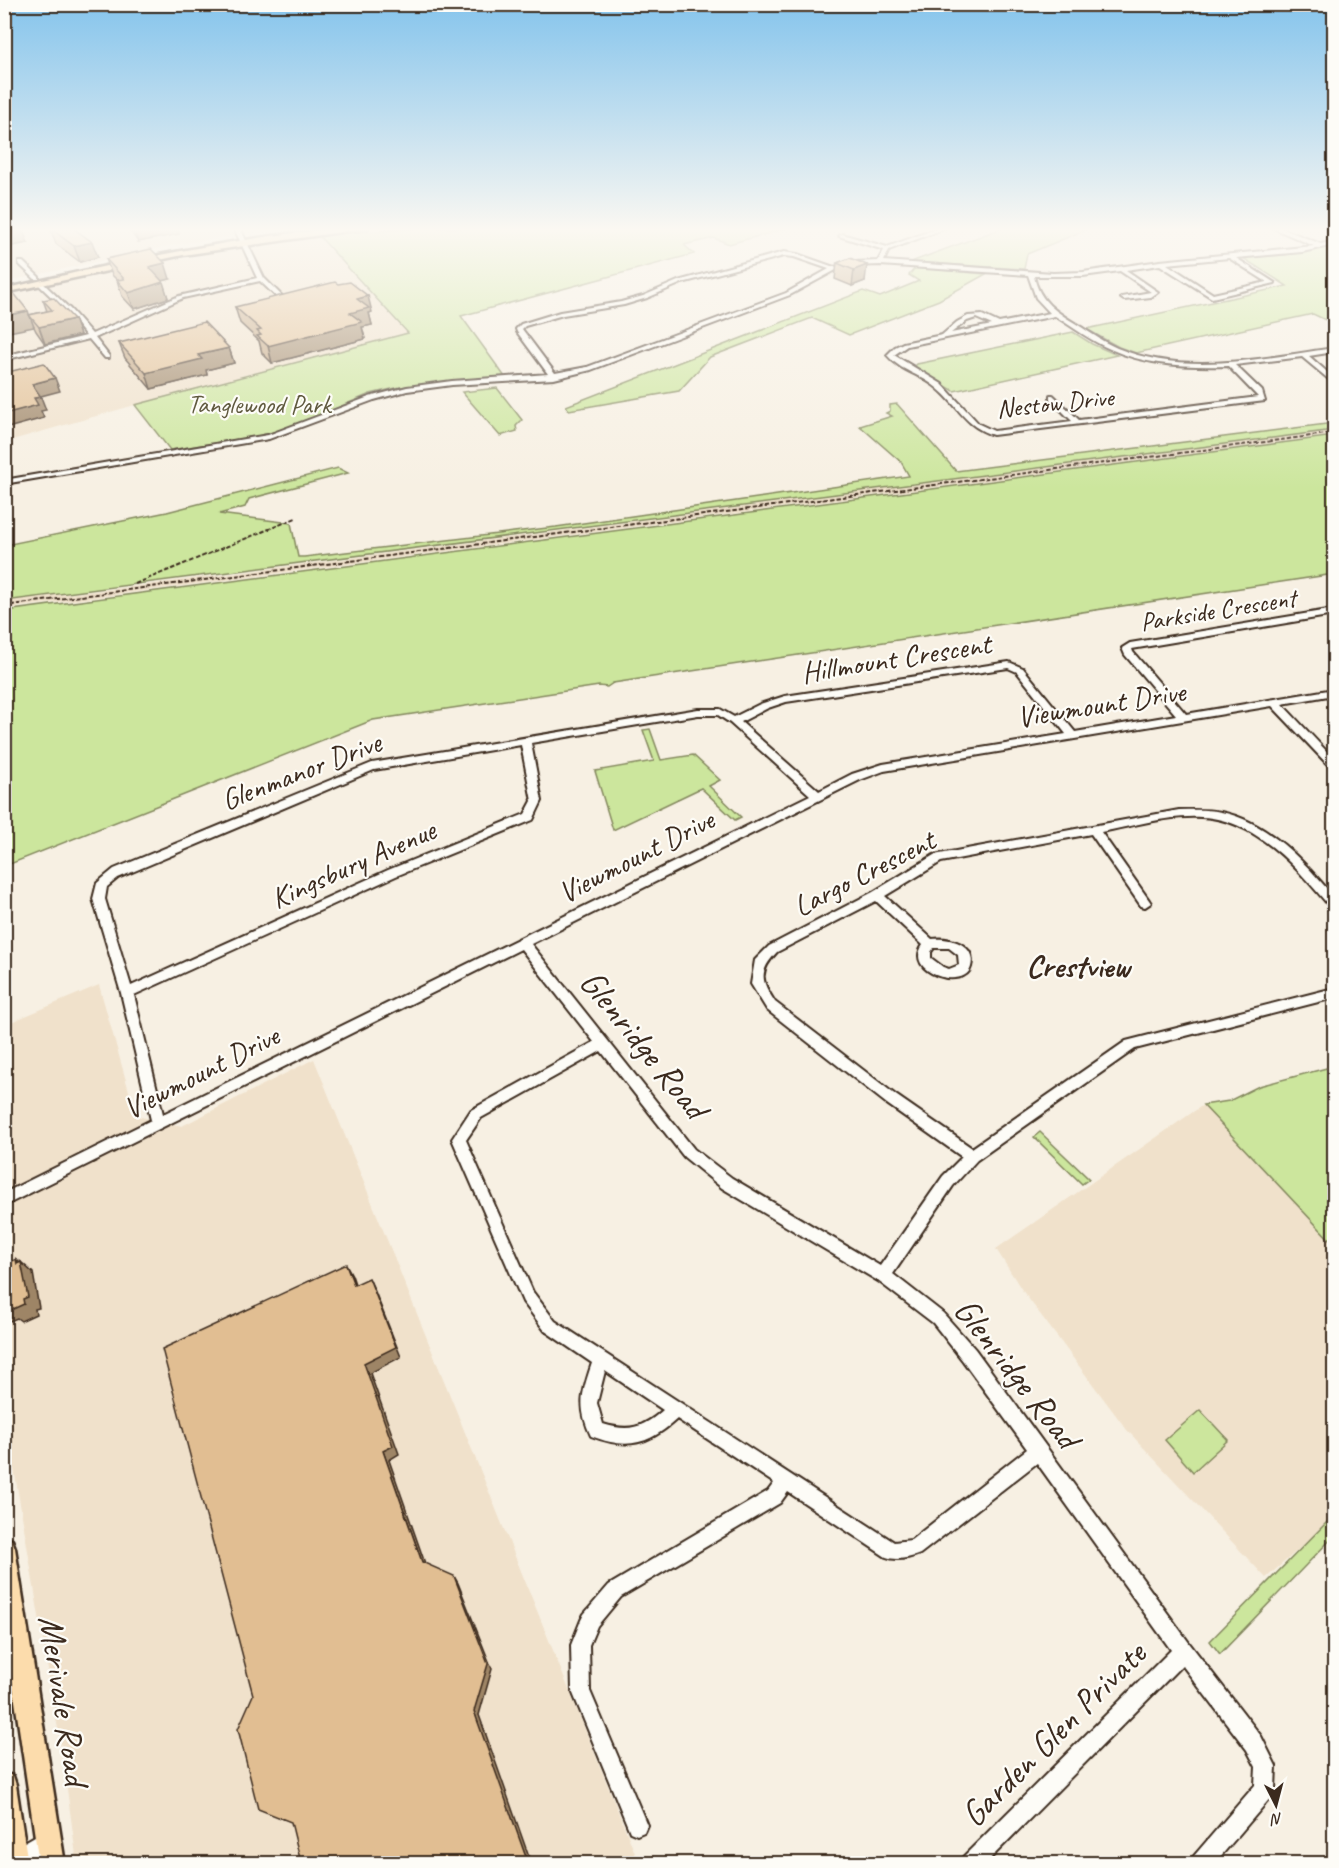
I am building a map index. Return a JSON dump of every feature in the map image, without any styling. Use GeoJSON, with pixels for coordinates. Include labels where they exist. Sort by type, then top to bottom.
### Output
{"type":"FeatureCollection","features":[{"type":"Feature","properties":{"kind":"main road","name":"Merivale Road"},"geometry":{"type":"LineString","coordinates":[[4,1548],[52,1863]]}},
{"type":"Feature","properties":{"kind":"main road"},"geometry":{"type":"LineString","coordinates":[[4,1785],[12,1862]]}},
{"type":"Feature","properties":{"kind":"street"},"geometry":{"type":"LineString","coordinates":[[71,315],[107,357]]}},
{"type":"Feature","properties":{"kind":"street"},"geometry":{"type":"LineString","coordinates":[[4,358],[91,337],[140,315]]}},
{"type":"Feature","properties":{"kind":"street"},"geometry":{"type":"LineString","coordinates":[[554,377],[519,329],[523,325],[555,315]]}},
{"type":"Feature","properties":{"kind":"street"},"geometry":{"type":"LineString","coordinates":[[4,482],[269,437],[292,430],[358,402],[408,388],[554,377],[589,369],[732,315]]}},
{"type":"Feature","properties":{"kind":"street","name":"Nestow Drive"},"geometry":{"type":"LineString","coordinates":[[943,336],[975,315]]}},
{"type":"Feature","properties":{"kind":"street","name":"Nestow Drive"},"geometry":{"type":"LineString","coordinates":[[982,315],[998,325]]}},
{"type":"Feature","properties":{"kind":"street","name":"Nestow Drive"},"geometry":{"type":"LineString","coordinates":[[1049,315],[905,344],[890,355],[896,361],[939,386],[976,426],[993,433],[1262,399],[1259,393],[1230,364]]}},
{"type":"Feature","properties":{"kind":"street"},"geometry":{"type":"LineString","coordinates":[[1057,315],[1106,345],[1146,359],[1180,364],[1230,364],[1335,350]]}},
{"type":"Feature","properties":{"kind":"street"},"geometry":{"type":"LineString","coordinates":[[1303,354],[1335,381]]}},
{"type":"Feature","properties":{"kind":"street"},"geometry":{"type":"LineString","coordinates":[[1053,397],[1077,422]]}},
{"type":"Feature","properties":{"kind":"street"},"geometry":{"type":"LineString","coordinates":[[1165,401],[1176,411]]}},
{"type":"Feature","properties":{"kind":"street","name":"Parkside Crescent"},"geometry":{"type":"LineString","coordinates":[[1184,718],[1128,653],[1127,648],[1335,612]]}},
{"type":"Feature","properties":{"kind":"street","name":"Hillmount Crescent"},"geometry":{"type":"LineString","coordinates":[[734,721],[764,706],[785,699],[1009,666],[1020,670],[1073,736]]}},
{"type":"Feature","properties":{"kind":"street","name":"Viewmount Drive"},"geometry":{"type":"LineString","coordinates":[[4,1200],[856,777],[883,768],[1335,692]]}},
{"type":"Feature","properties":{"kind":"street"},"geometry":{"type":"LineString","coordinates":[[1274,702],[1335,765]]}},
{"type":"Feature","properties":{"kind":"street","name":"Glenmanor Drive"},"geometry":{"type":"LineString","coordinates":[[158,1122],[127,993],[99,898],[98,889],[105,879],[372,767],[404,759],[526,742],[698,712],[720,712],[734,721],[817,795]]}},
{"type":"Feature","properties":{"kind":"street","name":"Kingsbury Avenue"},"geometry":{"type":"LineString","coordinates":[[127,993],[392,873],[529,817],[537,801],[526,742]]}},
{"type":"Feature","properties":{"kind":"street","name":"Largo Crescent"},"geometry":{"type":"LineString","coordinates":[[972,1156],[892,1100],[771,1006],[758,984],[759,963],[773,949],[877,894],[938,858],[1179,814],[1204,813],[1247,826],[1277,845],[1313,878],[1335,904]]}},
{"type":"Feature","properties":{"kind":"street"},"geometry":{"type":"LineString","coordinates":[[1094,830],[1145,903]]}},
{"type":"Feature","properties":{"kind":"street"},"geometry":{"type":"LineString","coordinates":[[877,894],[930,944]]}},
{"type":"Feature","properties":{"kind":"street","name":"Glenridge Road"},"geometry":{"type":"LineString","coordinates":[[523,943],[601,1045],[689,1153],[727,1183],[883,1276],[938,1318],[969,1355],[1183,1651],[1254,1743],[1266,1766],[1265,1789],[1200,1863]]}},
{"type":"Feature","properties":{"kind":"street"},"geometry":{"type":"LineString","coordinates":[[883,1276],[948,1181],[972,1156],[1131,1045],[1335,993]]}},
{"type":"Feature","properties":{"kind":"street"},"geometry":{"type":"LineString","coordinates":[[601,1045],[476,1114],[459,1139],[528,1297],[550,1326],[892,1551],[914,1548],[1037,1452]]}},
{"type":"Feature","properties":{"kind":"street"},"geometry":{"type":"LineString","coordinates":[[602,1360],[588,1404],[590,1417],[597,1430],[618,1437],[639,1436],[663,1421],[675,1409]]}},
{"type":"Feature","properties":{"kind":"street"},"geometry":{"type":"LineString","coordinates":[[637,1825],[581,1691],[580,1646],[590,1620],[615,1591],[774,1497],[785,1482]]}},
{"type":"Feature","properties":{"kind":"street","name":"Garden Glen Private"},"geometry":{"type":"LineString","coordinates":[[970,1863],[1183,1651]]}},
{"type":"Feature","properties":{"kind":"street"},"geometry":{"type":"LineString","coordinates":[[12,1862],[49,1838]]}},
{"type":"Feature","properties":{"kind":"shaded area"},"geometry":{"type":"Polygon","coordinates":[[[4,315],[392,315],[408,333],[135,405],[5,442],[4,315]]]}},
{"type":"Feature","properties":{"kind":"shaded area"},"geometry":{"type":"Polygon","coordinates":[[[1334,430],[1334,435],[5,609],[4,601],[123,588],[1334,430]]]}},
{"type":"Feature","properties":{"kind":"shaded area"},"geometry":{"type":"Polygon","coordinates":[[[99,985],[136,1116],[182,1126],[314,1059],[639,1863],[77,1863],[63,1759],[5,1415],[4,1025],[99,985]]]}},
{"type":"Feature","properties":{"kind":"shaded area"},"geometry":{"type":"Polygon","coordinates":[[[1203,1105],[1334,1244],[1334,1518],[1266,1578],[1127,1430],[1022,1290],[996,1249],[1203,1105]]]}},
{"type":"Feature","properties":{"kind":"green space","name":"Tanglewood Park"},"geometry":{"type":"Polygon","coordinates":[[[392,315],[464,315],[461,316],[505,377],[400,387],[370,394],[292,427],[258,436],[170,450],[135,405],[408,333],[392,315]]]}},
{"type":"Feature","properties":{"kind":"green space"},"geometry":{"type":"Polygon","coordinates":[[[801,315],[900,315],[849,335],[812,318],[710,357],[679,391],[569,410],[566,406],[801,315]]]}},
{"type":"Feature","properties":{"kind":"green space"},"geometry":{"type":"Polygon","coordinates":[[[1151,315],[1308,315],[1136,353],[1119,347],[1086,329],[1151,315]]]}},
{"type":"Feature","properties":{"kind":"green space"},"geometry":{"type":"Polygon","coordinates":[[[1315,315],[1334,315],[1334,324],[1315,315]]]}},
{"type":"Feature","properties":{"kind":"green space"},"geometry":{"type":"Polygon","coordinates":[[[1073,332],[1092,344],[1117,355],[954,391],[914,367],[917,364],[1073,332]]]}},
{"type":"Feature","properties":{"kind":"green space"},"geometry":{"type":"Polygon","coordinates":[[[497,388],[522,420],[516,426],[517,431],[500,436],[462,392],[497,388]]]}},
{"type":"Feature","properties":{"kind":"green space"},"geometry":{"type":"Polygon","coordinates":[[[897,404],[956,471],[1334,423],[1334,430],[5,601],[5,545],[167,512],[338,468],[348,473],[249,499],[245,507],[219,514],[291,523],[298,557],[304,557],[556,527],[909,476],[901,462],[860,426],[892,416],[886,413],[890,411],[890,405],[897,404]]]}},
{"type":"Feature","properties":{"kind":"green space"},"geometry":{"type":"Polygon","coordinates":[[[1334,436],[1334,574],[613,683],[607,687],[599,686],[373,720],[5,866],[5,611],[1334,436]]]}},
{"type":"Feature","properties":{"kind":"green space"},"geometry":{"type":"Polygon","coordinates":[[[650,729],[661,760],[693,755],[720,780],[709,786],[741,817],[735,820],[701,788],[613,830],[595,771],[654,761],[643,730],[650,729]]]}},
{"type":"Feature","properties":{"kind":"green space"},"geometry":{"type":"Polygon","coordinates":[[[1334,1066],[1334,1244],[1203,1105],[1229,1101],[1259,1086],[1334,1066]]]}},
{"type":"Feature","properties":{"kind":"green space"},"geometry":{"type":"Polygon","coordinates":[[[1040,1132],[1089,1179],[1082,1184],[1034,1137],[1040,1132]]]}},
{"type":"Feature","properties":{"kind":"green space"},"geometry":{"type":"Polygon","coordinates":[[[1200,1410],[1228,1440],[1193,1472],[1165,1440],[1200,1410]]]}},
{"type":"Feature","properties":{"kind":"green space"},"geometry":{"type":"Polygon","coordinates":[[[1328,1521],[1334,1527],[1334,1536],[1220,1654],[1210,1641],[1328,1521]]]}},
{"type":"Feature","properties":{"kind":"building"},"geometry":{"type":"Polygon","coordinates":[[[29,315],[70,315],[74,319],[39,327],[29,315]]]}},
{"type":"Feature","properties":{"kind":"building"},"geometry":{"type":"Polygon","coordinates":[[[244,315],[353,315],[362,322],[268,346],[257,336],[261,335],[257,331],[261,330],[244,315]]]}},
{"type":"Feature","properties":{"kind":"building"},"geometry":{"type":"Polygon","coordinates":[[[204,322],[229,348],[198,355],[202,359],[146,373],[119,343],[204,322]]]}},
{"type":"Feature","properties":{"kind":"building"},"geometry":{"type":"Polygon","coordinates":[[[44,363],[55,378],[32,384],[41,397],[34,398],[38,405],[4,414],[4,373],[44,363]]]}},
{"type":"Feature","properties":{"kind":"building"},"geometry":{"type":"Polygon","coordinates":[[[16,1259],[17,1264],[21,1262],[28,1297],[23,1299],[24,1304],[9,1311],[8,1305],[4,1307],[4,1265],[16,1259]]]}},
{"type":"Feature","properties":{"kind":"building"},"geometry":{"type":"Polygon","coordinates":[[[346,1264],[354,1285],[369,1278],[396,1347],[364,1363],[393,1446],[383,1451],[422,1562],[454,1576],[488,1664],[474,1711],[527,1860],[521,1863],[301,1863],[291,1822],[258,1809],[238,1729],[253,1695],[162,1349],[346,1264]]]}},
{"type":"Feature","properties":{"kind":"railway"},"geometry":{"type":"LineString","coordinates":[[4,606],[1334,433]]}},
{"type":"Feature","properties":{"kind":"railway"},"geometry":{"type":"LineString","coordinates":[[135,584],[296,518]]}},
{"type":"Feature","properties":{"kind":"district","name":"Crestview"},"geometry":{"type":"Point","coordinates":[1078,966]}}]}
